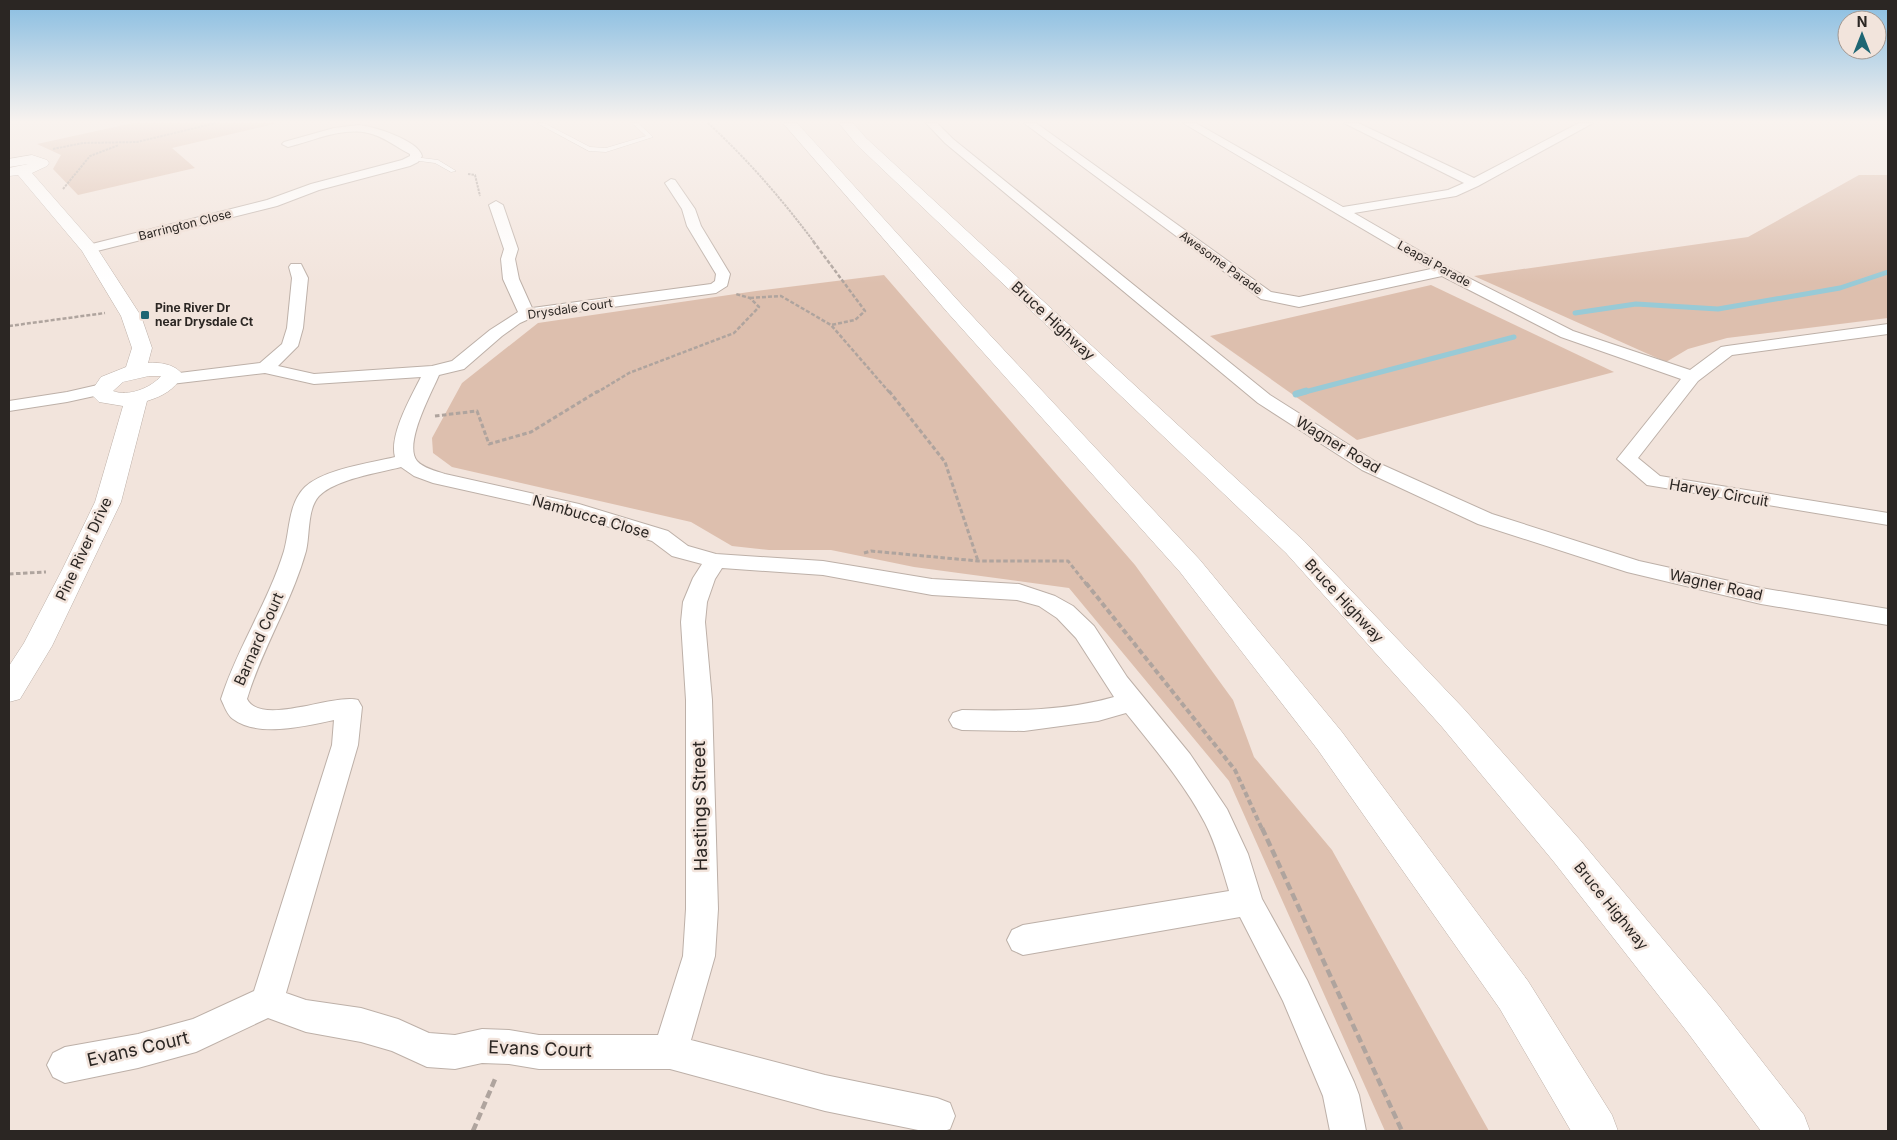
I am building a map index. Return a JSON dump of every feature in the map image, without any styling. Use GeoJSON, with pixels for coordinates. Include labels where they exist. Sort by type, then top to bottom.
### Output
{"type":"FeatureCollection","features":[{"type":"Feature","properties":{"kind":"main road"},"geometry":{"type":"LineString","coordinates":[[26,176],[89,249],[127,310],[142,348],[135,371]]}},
{"type":"Feature","properties":{"kind":"main road"},"geometry":{"type":"LineString","coordinates":[[837,176],[961,316],[1190,566],[1330,741],[1514,996],[1596,1131]]}},
{"type":"Feature","properties":{"kind":"main road","name":"Bruce Highway"},"geometry":{"type":"LineString","coordinates":[[904,176],[1294,547],[1453,718],[1567,851],[1703,1019],[1788,1131]]}},
{"type":"Feature","properties":{"kind":"main road"},"geometry":{"type":"LineString","coordinates":[[164,370],[172,375],[171,379],[159,389],[136,397],[108,398],[101,393],[102,389],[114,379],[135,371],[164,370]]}},
{"type":"Feature","properties":{"kind":"main road","name":"Pine River Drive"},"geometry":{"type":"LineString","coordinates":[[9,691],[37,646],[108,502],[136,397]]}},
{"type":"Feature","properties":{"kind":"street","name":"Barrington Close"},"geometry":{"type":"LineString","coordinates":[[89,249],[272,203],[315,187],[357,176]]}},
{"type":"Feature","properties":{"kind":"street","name":"Wagner Road"},"geometry":{"type":"LineString","coordinates":[[992,176],[1264,398],[1369,466],[1484,519],[1635,566],[1761,596],[1888,617]]}},
{"type":"Feature","properties":{"kind":"street","name":"Awesome Parade"},"geometry":{"type":"LineString","coordinates":[[1102,176],[1266,296],[1299,302],[1444,272]]}},
{"type":"Feature","properties":{"kind":"street","name":"Leapai Parade"},"geometry":{"type":"LineString","coordinates":[[1282,176],[1444,272],[1567,334],[1692,378]]}},
{"type":"Feature","properties":{"kind":"street"},"geometry":{"type":"LineString","coordinates":[[1460,176],[1474,183]]}},
{"type":"Feature","properties":{"kind":"street"},"geometry":{"type":"LineString","coordinates":[[1343,211],[1451,193],[1487,176]]}},
{"type":"Feature","properties":{"kind":"street"},"geometry":{"type":"LineString","coordinates":[[671,183],[686,205],[694,226],[723,274],[722,284],[716,288]]}},
{"type":"Feature","properties":{"kind":"street"},"geometry":{"type":"LineString","coordinates":[[496,205],[511,249],[508,258],[512,278],[527,314]]}},
{"type":"Feature","properties":{"kind":"street"},"geometry":{"type":"LineString","coordinates":[[265,368],[290,346],[295,328],[300,278],[296,267]]}},
{"type":"Feature","properties":{"kind":"street","name":"Drysdale Court"},"geometry":{"type":"LineString","coordinates":[[171,379],[265,368],[314,379],[432,371],[458,365],[496,332],[527,314],[716,288]]}},
{"type":"Feature","properties":{"kind":"street","name":"Harvey Circuit"},"geometry":{"type":"LineString","coordinates":[[1888,329],[1727,351],[1692,378],[1627,458],[1654,482],[1888,520]]}},
{"type":"Feature","properties":{"kind":"street"},"geometry":{"type":"LineString","coordinates":[[406,460],[403,448],[405,435],[432,371]]}},
{"type":"Feature","properties":{"kind":"street"},"geometry":{"type":"LineString","coordinates":[[9,406],[67,397],[102,389]]}},
{"type":"Feature","properties":{"kind":"street","name":"Nambucca Close"},"geometry":{"type":"LineString","coordinates":[[406,460],[419,471],[440,479],[572,508],[660,536],[680,551],[716,561],[823,568],[932,587],[1019,592],[1046,601],[1065,612],[1085,632],[1131,701],[1180,762],[1217,817],[1233,854],[1248,902],[1295,991],[1341,1095],[1348,1131]]}},
{"type":"Feature","properties":{"kind":"street","name":"Barnard Court"},"geometry":{"type":"LineString","coordinates":[[267,1002],[345,745],[349,707],[287,719],[254,719],[241,712],[234,699],[239,680],[279,594],[295,550],[304,508],[312,492],[329,482],[406,460]]}},
{"type":"Feature","properties":{"kind":"street","name":"Hastings Street"},"geometry":{"type":"LineString","coordinates":[[670,1052],[699,956],[702,909],[699,700],[693,622],[698,594],[704,578],[716,561]]}},
{"type":"Feature","properties":{"kind":"street"},"geometry":{"type":"LineString","coordinates":[[962,720],[1024,720],[1098,711],[1131,701]]}},
{"type":"Feature","properties":{"kind":"street"},"geometry":{"type":"LineString","coordinates":[[1023,940],[1248,902]]}},
{"type":"Feature","properties":{"kind":"street","name":"Evans Court"},"geometry":{"type":"LineString","coordinates":[[65,1065],[138,1051],[196,1035],[267,1002],[306,1016],[361,1025],[398,1036],[427,1050],[455,1052],[482,1046],[509,1047],[539,1052],[670,1052],[825,1093],[937,1116]]}},
{"type":"Feature","properties":{"kind":"path"},"geometry":{"type":"LineString","coordinates":[[62,191],[74,176]]}},
{"type":"Feature","properties":{"kind":"path"},"geometry":{"type":"LineString","coordinates":[[475,176],[481,198],[496,205]]}},
{"type":"Feature","properties":{"kind":"path"},"geometry":{"type":"LineString","coordinates":[[762,176],[778,194],[865,311],[855,320],[831,325]]}},
{"type":"Feature","properties":{"kind":"path"},"geometry":{"type":"LineString","coordinates":[[716,288],[750,298],[781,296],[831,325],[909,416],[945,462],[978,561],[871,551],[823,568]]}},
{"type":"Feature","properties":{"kind":"path"},"geometry":{"type":"LineString","coordinates":[[412,418],[477,411],[489,444],[531,432],[629,373],[734,333],[759,307],[750,298]]}},
{"type":"Feature","properties":{"kind":"path"},"geometry":{"type":"LineString","coordinates":[[9,326],[127,310]]}},
{"type":"Feature","properties":{"kind":"path"},"geometry":{"type":"LineString","coordinates":[[9,574],[76,570]]}},
{"type":"Feature","properties":{"kind":"path"},"geometry":{"type":"LineString","coordinates":[[473,1131],[509,1047]]}},
{"type":"Feature","properties":{"kind":"shaded area"},"geometry":{"type":"Polygon","coordinates":[[[60,176],[159,176],[78,195],[60,176]]]}},
{"type":"Feature","properties":{"kind":"shaded area"},"geometry":{"type":"Polygon","coordinates":[[[1857,176],[1888,176],[1888,318],[1727,338],[1688,349],[1666,362],[1474,276],[1748,237],[1857,176]]]}},
{"type":"Feature","properties":{"kind":"shaded area"},"geometry":{"type":"Polygon","coordinates":[[[884,275],[1135,565],[1233,700],[1254,757],[1332,850],[1489,1131],[1385,1131],[1229,781],[1069,588],[914,567],[831,550],[769,550],[732,546],[691,522],[452,467],[433,453],[432,438],[462,383],[538,323],[756,291],[884,275]]]}},
{"type":"Feature","properties":{"kind":"shaded area"},"geometry":{"type":"Polygon","coordinates":[[[1431,285],[1614,372],[1357,440],[1210,336],[1431,285]]]}},
{"type":"Feature","properties":{"kind":"waterway"},"geometry":{"type":"LineString","coordinates":[[1575,313],[1636,304],[1718,309],[1840,288],[1888,272]]}},
{"type":"Feature","properties":{"kind":"waterway"},"geometry":{"type":"LineString","coordinates":[[1301,393],[1514,337]]}},
{"type":"Feature","properties":{"kind":"waterway"},"geometry":{"type":"LineString","coordinates":[[1296,394],[1306,391]]}},
{"type":"Feature","properties":{"kind":"place","name":"Pine River Dr near Drysdale Ct"},"geometry":{"type":"Point","coordinates":[145,315]}}]}
